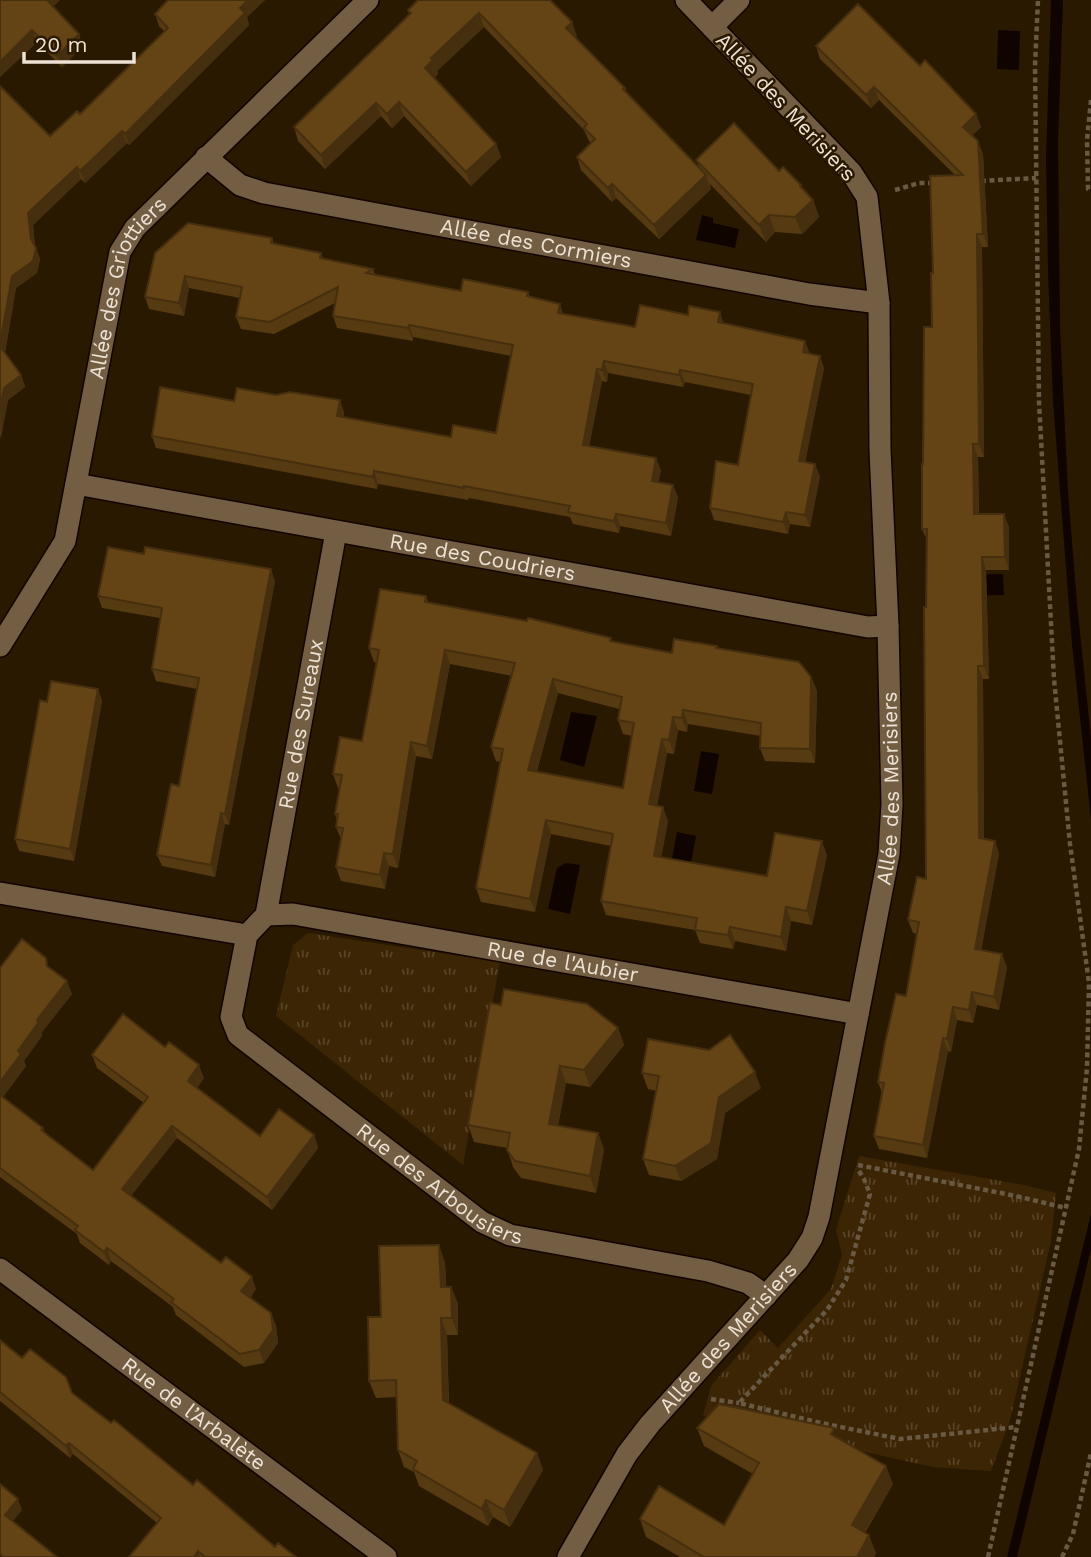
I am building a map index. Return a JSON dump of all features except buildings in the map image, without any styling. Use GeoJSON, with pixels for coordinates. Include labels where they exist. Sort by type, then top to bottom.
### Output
{"type":"FeatureCollection","features":[{"type":"Feature","properties":{"kind":"street","name":"Allée des Griottiers"},"geometry":{"type":"LineString","coordinates":[[0,646],[65,541],[120,252],[135,228],[368,0]]}},
{"type":"Feature","properties":{"kind":"street","name":"Allée des Merisiers"},"geometry":{"type":"LineString","coordinates":[[568,1557],[627,1454],[650,1424],[798,1260],[811,1238],[819,1217],[889,854],[892,804],[880,450],[879,303],[867,197],[851,172],[686,0]]}},
{"type":"Feature","properties":{"kind":"street"},"geometry":{"type":"LineString","coordinates":[[712,27],[739,0]]}},
{"type":"Feature","properties":{"kind":"street","name":"Allée des Cormiers"},"geometry":{"type":"LineString","coordinates":[[206,157],[240,185],[264,193],[809,294],[879,303]]}},
{"type":"Feature","properties":{"kind":"street","name":"Rue des Coudriers"},"geometry":{"type":"LineString","coordinates":[[76,484],[868,627],[888,626]]}},
{"type":"Feature","properties":{"kind":"street","name":"Rue des Sureaux"},"geometry":{"type":"LineString","coordinates":[[266,915],[336,532]]}},
{"type":"Feature","properties":{"kind":"street"},"geometry":{"type":"LineString","coordinates":[[0,893],[247,935],[266,915]]}},
{"type":"Feature","properties":{"kind":"street","name":"Rue de l'Aubier"},"geometry":{"type":"LineString","coordinates":[[266,915],[293,914],[858,1014]]}},
{"type":"Feature","properties":{"kind":"street","name":"Rue des Arbousiers"},"geometry":{"type":"LineString","coordinates":[[247,935],[231,1017],[238,1035],[482,1222],[510,1236],[732,1277],[748,1283],[765,1296]]}},
{"type":"Feature","properties":{"kind":"street","name":"Rue de l’Arbalète"},"geometry":{"type":"LineString","coordinates":[[0,1269],[386,1557]]}},
{"type":"Feature","properties":{"kind":"path"},"geometry":{"type":"LineString","coordinates":[[988,1557],[1079,1149],[1087,1068],[1089,983],[1070,844],[1054,679],[1039,402],[1035,66],[1038,0]]}},
{"type":"Feature","properties":{"kind":"path"},"geometry":{"type":"LineString","coordinates":[[1091,100],[1087,140],[1088,189],[1091,192]]}},
{"type":"Feature","properties":{"kind":"path"},"geometry":{"type":"LineString","coordinates":[[971,181],[1036,178]]}},
{"type":"Feature","properties":{"kind":"path"},"geometry":{"type":"LineString","coordinates":[[867,197],[919,183],[945,182]]}},
{"type":"Feature","properties":{"kind":"path"},"geometry":{"type":"LineString","coordinates":[[1017,1427],[900,1438],[738,1403],[827,1310],[846,1280],[870,1194],[854,1164],[1066,1208]]}},
{"type":"Feature","properties":{"kind":"path"},"geometry":{"type":"LineString","coordinates":[[1062,1557],[1073,1534],[1091,1453]]}},
{"type":"Feature","properties":{"kind":"green space"},"geometry":{"type":"Polygon","coordinates":[[[308,933],[500,962],[463,1165],[276,1016],[293,945],[308,933]]]}},
{"type":"Feature","properties":{"kind":"green space"},"geometry":{"type":"Polygon","coordinates":[[[859,1156],[1056,1193],[1051,1241],[1010,1420],[991,1471],[933,1467],[703,1416],[711,1386],[760,1330],[778,1348],[831,1289],[842,1255],[836,1230],[859,1156]]]}},
{"type":"Feature","properties":{"kind":"shaded area"},"geometry":{"type":"Polygon","coordinates":[[[1051,0],[1063,0],[1058,141],[1060,327],[1068,491],[1091,738],[1091,819],[1072,644],[1053,401],[1046,158],[1051,0]]]}},
{"type":"Feature","properties":{"kind":"shaded area"},"geometry":{"type":"Polygon","coordinates":[[[998,30],[1020,31],[1019,70],[997,69],[998,30]]]}},
{"type":"Feature","properties":{"kind":"shaded area"},"geometry":{"type":"Polygon","coordinates":[[[702,215],[713,218],[713,223],[739,229],[735,248],[696,240],[702,215]]]}},
{"type":"Feature","properties":{"kind":"shaded area"},"geometry":{"type":"Polygon","coordinates":[[[1003,574],[1004,595],[963,596],[962,575],[1003,574]]]}},
{"type":"Feature","properties":{"kind":"shaded area"},"geometry":{"type":"Polygon","coordinates":[[[571,712],[597,716],[584,767],[560,760],[571,712]]]}},
{"type":"Feature","properties":{"kind":"shaded area"},"geometry":{"type":"Polygon","coordinates":[[[701,751],[719,754],[712,794],[694,791],[701,751]]]}},
{"type":"Feature","properties":{"kind":"shaded area"},"geometry":{"type":"Polygon","coordinates":[[[677,832],[696,836],[688,879],[669,875],[677,832]]]}},
{"type":"Feature","properties":{"kind":"shaded area"},"geometry":{"type":"Polygon","coordinates":[[[566,863],[580,865],[570,914],[548,909],[557,868],[566,863]]]}},
{"type":"Feature","properties":{"kind":"shaded area"},"geometry":{"type":"Polygon","coordinates":[[[1091,1214],[1091,1249],[1017,1557],[1007,1557],[1091,1214]]]}}]}
